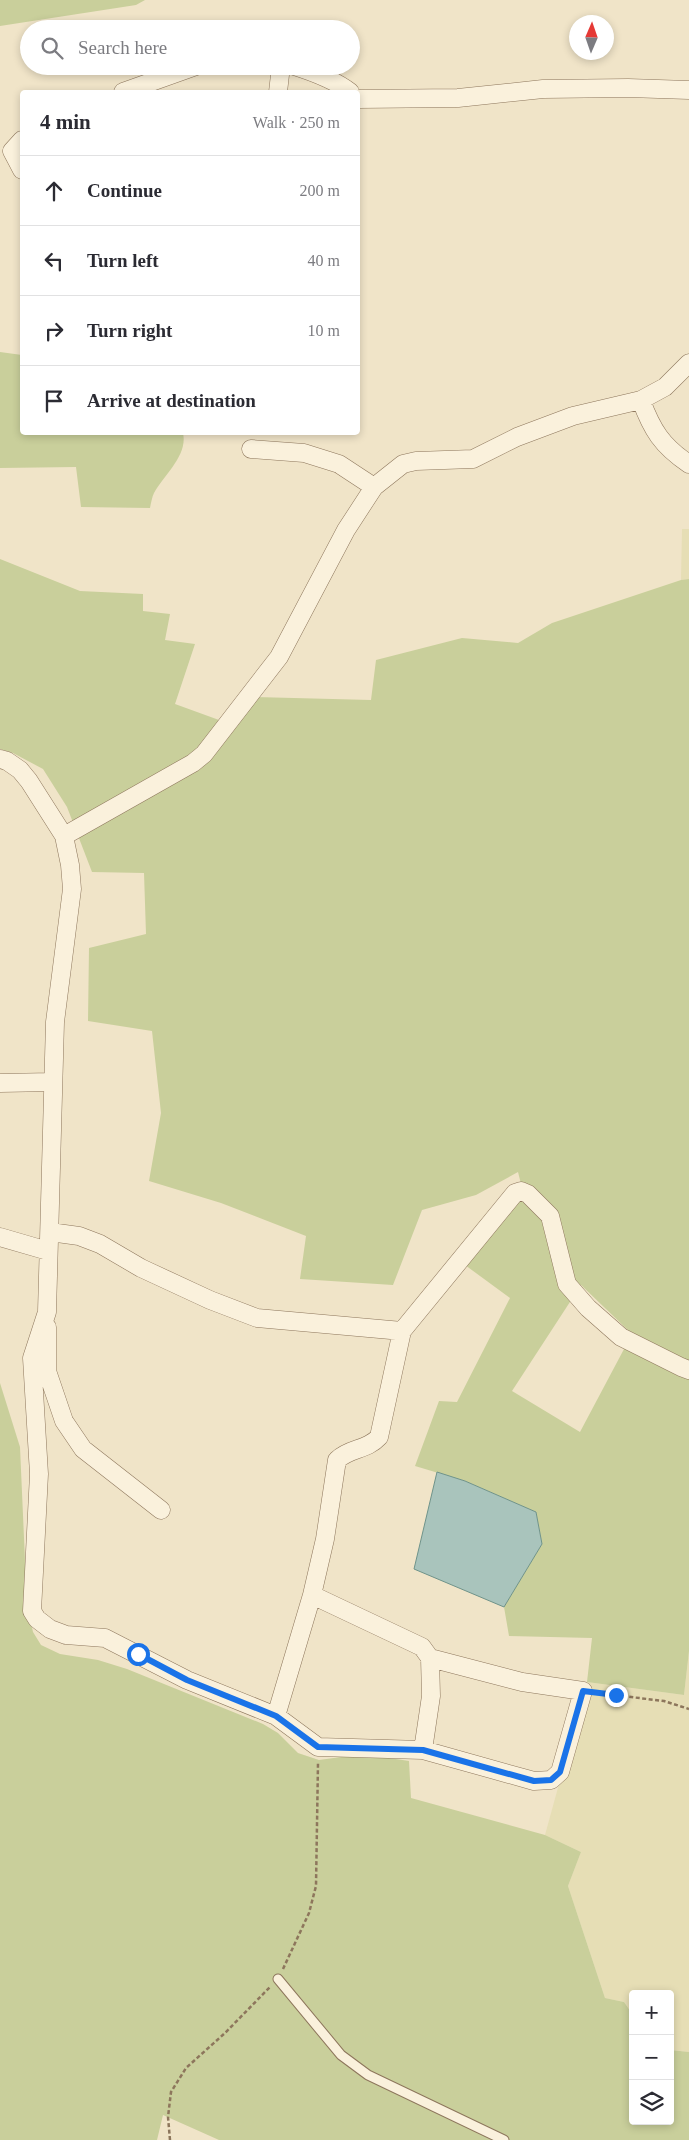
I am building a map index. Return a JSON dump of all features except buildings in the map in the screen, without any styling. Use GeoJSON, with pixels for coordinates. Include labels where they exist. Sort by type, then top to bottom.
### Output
{"type":"FeatureCollection","features":[{"type":"Feature","properties":{"kind":"street"},"geometry":{"type":"LineString","coordinates":[[129,90],[171,75]]}},
{"type":"Feature","properties":{"kind":"street"},"geometry":{"type":"LineString","coordinates":[[278,90],[280,75]]}},
{"type":"Feature","properties":{"kind":"street"},"geometry":{"type":"LineString","coordinates":[[319,75],[348,90]]}},
{"type":"Feature","properties":{"kind":"street"},"geometry":{"type":"LineString","coordinates":[[360,99],[458,98],[543,89],[628,88],[689,90]]}},
{"type":"Feature","properties":{"kind":"street"},"geometry":{"type":"LineString","coordinates":[[12,147],[20,165]]}},
{"type":"Feature","properties":{"kind":"street"},"geometry":{"type":"LineString","coordinates":[[64,836],[193,763],[204,754],[279,656],[346,530],[374,487],[403,464],[416,461],[473,459],[517,437],[573,416],[640,400],[665,387],[689,363]]}},
{"type":"Feature","properties":{"kind":"street"},"geometry":{"type":"LineString","coordinates":[[640,400],[661,441],[671,452],[689,464]]}},
{"type":"Feature","properties":{"kind":"street"},"geometry":{"type":"LineString","coordinates":[[251,449],[304,453],[339,464],[374,487]]}},
{"type":"Feature","properties":{"kind":"street"},"geometry":{"type":"LineString","coordinates":[[0,759],[7,761],[20,770],[64,836],[70,864],[72,890],[55,1022],[48,1251],[47,1371],[64,1422],[82,1448],[161,1510]]}},
{"type":"Feature","properties":{"kind":"street"},"geometry":{"type":"LineString","coordinates":[[0,1083],[52,1082]]}},
{"type":"Feature","properties":{"kind":"street"},"geometry":{"type":"LineString","coordinates":[[276,1716],[312,1595],[326,1539],[337,1460],[345,1453],[372,1445],[379,1437],[402,1331],[515,1193],[521,1191],[528,1194],[550,1216],[567,1284],[588,1308],[621,1337],[689,1370]]}},
{"type":"Feature","properties":{"kind":"street"},"geometry":{"type":"LineString","coordinates":[[50,1232],[78,1236],[100,1244],[141,1268],[210,1300],[257,1318],[402,1331]]}},
{"type":"Feature","properties":{"kind":"street"},"geometry":{"type":"LineString","coordinates":[[0,1236],[48,1251]]}},
{"type":"Feature","properties":{"kind":"street"},"geometry":{"type":"LineString","coordinates":[[47,1312],[32,1358],[39,1474],[32,1610],[37,1619],[50,1629],[66,1634],[105,1638],[187,1680],[276,1716],[318,1747],[423,1750],[534,1781],[551,1780],[560,1772],[583,1691],[522,1682],[430,1658]]}},
{"type":"Feature","properties":{"kind":"street"},"geometry":{"type":"LineString","coordinates":[[312,1595],[422,1647],[430,1658],[431,1696],[423,1750]]}},
{"type":"Feature","properties":{"kind":"lane"},"geometry":{"type":"LineString","coordinates":[[278,1979],[341,2055],[368,2075],[504,2140]]}},
{"type":"Feature","properties":{"kind":"path"},"geometry":{"type":"LineString","coordinates":[[583,1691],[664,1701],[689,1709]]}},
{"type":"Feature","properties":{"kind":"path"},"geometry":{"type":"LineString","coordinates":[[170,2140],[168,2117],[171,2092],[186,2068],[225,2033],[278,1979],[309,1913],[316,1886],[318,1747]]}},
{"type":"Feature","properties":{"kind":"shaded area"},"geometry":{"type":"Polygon","coordinates":[[[682,529],[689,529],[689,579],[681,580],[682,529]]]}},
{"type":"Feature","properties":{"kind":"shaded area"},"geometry":{"type":"Polygon","coordinates":[[[689,1651],[689,2052],[674,2050],[674,1990],[629,1990],[629,2009],[624,2002],[605,1998],[568,1886],[581,1852],[545,1835],[587,1682],[684,1695],[689,1651]]]}},
{"type":"Feature","properties":{"kind":"green space"},"geometry":{"type":"Polygon","coordinates":[[[0,0],[145,0],[136,5],[39,20],[20,20],[20,23],[0,26],[0,0]]]}},
{"type":"Feature","properties":{"kind":"green space"},"geometry":{"type":"Polygon","coordinates":[[[0,352],[20,355],[20,435],[183,435],[184,441],[179,457],[154,493],[150,508],[81,507],[76,467],[0,468],[0,352]]]}},
{"type":"Feature","properties":{"kind":"green space"},"geometry":{"type":"Polygon","coordinates":[[[0,559],[80,591],[143,594],[143,611],[170,614],[165,640],[195,644],[175,704],[230,724],[255,697],[371,700],[376,660],[462,638],[518,643],[552,623],[689,579],[689,1651],[684,1695],[587,1682],[592,1638],[509,1636],[504,1607],[542,1544],[536,1512],[465,1481],[415,1466],[439,1401],[457,1402],[510,1298],[465,1265],[522,1188],[518,1172],[476,1195],[422,1210],[393,1285],[300,1279],[306,1236],[221,1203],[149,1181],[161,1113],[152,1031],[88,1021],[89,948],[146,934],[144,873],[92,872],[67,807],[43,769],[13,753],[0,749],[0,559]],[[581,1285],[512,1391],[580,1432],[632,1334],[581,1285]]]}},
{"type":"Feature","properties":{"kind":"green space"},"geometry":{"type":"Polygon","coordinates":[[[0,1383],[20,1447],[27,1606],[33,1632],[41,1645],[60,1654],[98,1660],[127,1669],[263,1724],[278,1733],[298,1753],[319,1760],[363,1754],[409,1761],[411,1798],[545,1835],[581,1852],[568,1886],[605,1998],[624,2002],[629,2009],[629,2125],[674,2125],[674,2050],[689,2052],[689,2140],[219,2140],[163,2115],[157,2140],[0,2140],[0,1383]]]}},
{"type":"Feature","properties":{"kind":"water"},"geometry":{"type":"Polygon","coordinates":[[[437,1472],[465,1481],[536,1512],[542,1544],[504,1607],[414,1569],[437,1472]]]}},
{"type":"Feature","properties":{"kind":"route"},"geometry":{"type":"LineString","coordinates":[[138,1654],[187,1680],[276,1716],[318,1747],[423,1750],[534,1781],[551,1780],[560,1772],[583,1691],[616,1695]]}}]}
